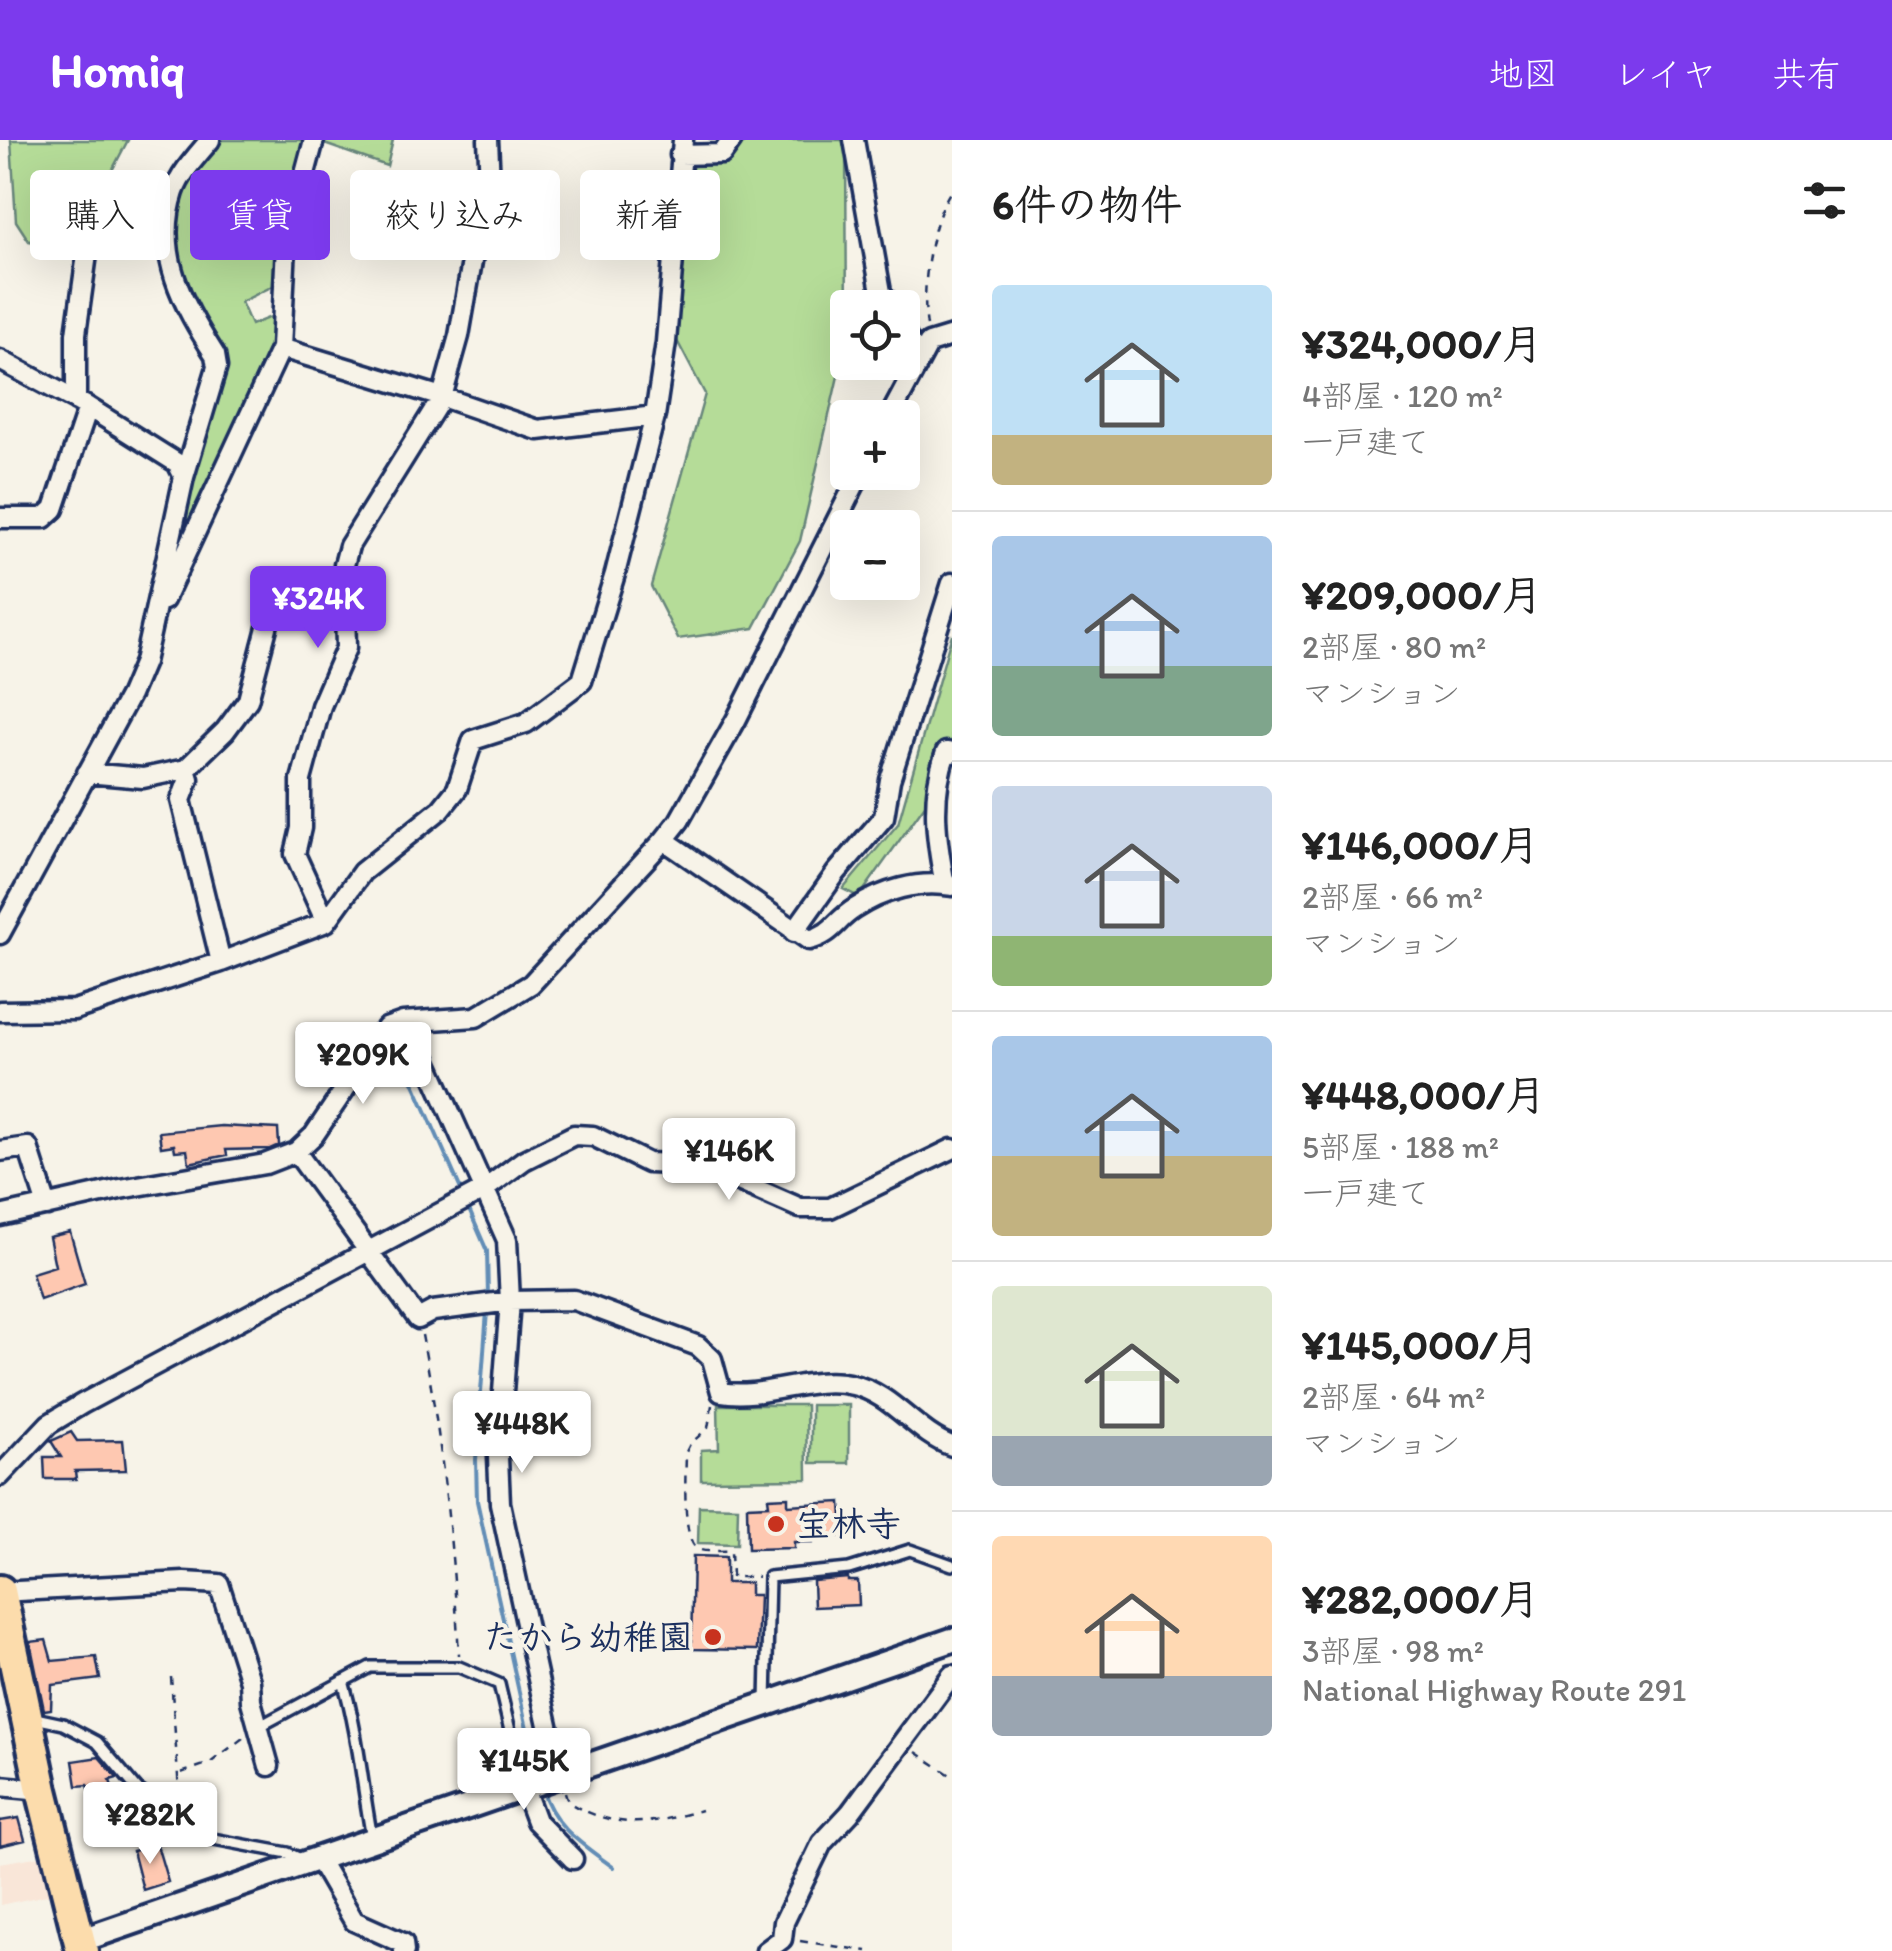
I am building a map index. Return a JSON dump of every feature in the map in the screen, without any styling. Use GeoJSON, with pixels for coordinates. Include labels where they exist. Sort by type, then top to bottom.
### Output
{"type":"FeatureCollection","features":[{"type":"Feature","properties":{"kind":"highway"},"geometry":{"type":"LineString","coordinates":[[0,1592],[42,1790],[81,1946]]}},
{"type":"Feature","properties":{"kind":"street"},"geometry":{"type":"LineString","coordinates":[[0,934],[130,695],[144,662],[184,477],[216,367],[215,355],[172,276],[170,221],[174,192],[186,168],[210,140]]}},
{"type":"Feature","properties":{"kind":"street"},"geometry":{"type":"LineString","coordinates":[[153,620],[176,579],[281,348],[286,245],[314,140]]}},
{"type":"Feature","properties":{"kind":"street"},"geometry":{"type":"LineString","coordinates":[[326,922],[295,854],[295,844],[301,828],[301,780],[325,693],[346,648],[344,565],[349,546],[442,397],[459,336],[474,250],[491,203],[488,140]]}},
{"type":"Feature","properties":{"kind":"street"},"geometry":{"type":"LineString","coordinates":[[0,1012],[74,1010],[221,962],[326,922],[362,872],[449,799],[457,788],[473,740],[526,723],[582,682],[656,416],[682,148],[722,154],[732,140]]}},
{"type":"Feature","properties":{"kind":"street"},"geometry":{"type":"LineString","coordinates":[[854,140],[881,290]]}},
{"type":"Feature","properties":{"kind":"street"},"geometry":{"type":"LineString","coordinates":[[0,518],[44,518],[54,510],[82,404],[76,334],[86,260]]}},
{"type":"Feature","properties":{"kind":"street"},"geometry":{"type":"LineString","coordinates":[[898,400],[924,350],[952,336]]}},
{"type":"Feature","properties":{"kind":"street"},"geometry":{"type":"LineString","coordinates":[[920,346],[924,350]]}},
{"type":"Feature","properties":{"kind":"street"},"geometry":{"type":"LineString","coordinates":[[281,348],[538,430],[656,416]]}},
{"type":"Feature","properties":{"kind":"street"},"geometry":{"type":"LineString","coordinates":[[0,360],[82,404],[177,463],[184,477]]}},
{"type":"Feature","properties":{"kind":"street"},"geometry":{"type":"LineString","coordinates":[[0,1216],[120,1189],[266,1164],[296,1152],[314,1136],[386,1028],[403,1022],[476,1017],[531,984],[679,821],[736,720],[852,490]]}},
{"type":"Feature","properties":{"kind":"street"},"geometry":{"type":"LineString","coordinates":[[794,932],[836,873],[884,817],[890,780],[952,583]]}},
{"type":"Feature","properties":{"kind":"street"},"geometry":{"type":"LineString","coordinates":[[87,773],[143,778],[186,770],[226,730],[248,700],[270,616],[277,604],[288,602],[347,618]]}},
{"type":"Feature","properties":{"kind":"street"},"geometry":{"type":"LineString","coordinates":[[664,840],[794,932],[809,940],[825,936],[853,909],[910,884],[949,886],[934,806],[938,775],[946,752],[952,754]]}},
{"type":"Feature","properties":{"kind":"street"},"geometry":{"type":"LineString","coordinates":[[186,770],[189,780],[181,800],[221,962]]}},
{"type":"Feature","properties":{"kind":"street"},"geometry":{"type":"LineString","coordinates":[[403,1022],[420,1045],[480,1190],[508,1240],[496,1303],[500,1503],[559,1776]]}},
{"type":"Feature","properties":{"kind":"street"},"geometry":{"type":"LineString","coordinates":[[0,1476],[49,1424],[82,1404],[480,1190],[524,1160],[574,1135],[592,1136],[648,1163],[702,1165],[800,1208],[830,1208],[952,1148]]}},
{"type":"Feature","properties":{"kind":"street"},"geometry":{"type":"LineString","coordinates":[[0,1151],[28,1147],[47,1206]]}},
{"type":"Feature","properties":{"kind":"street"},"geometry":{"type":"LineString","coordinates":[[296,1152],[418,1320],[433,1311],[496,1303],[574,1300],[698,1346],[712,1359],[722,1392],[835,1382],[854,1385],[887,1400],[940,1442],[952,1446]]}},
{"type":"Feature","properties":{"kind":"street"},"geometry":{"type":"LineString","coordinates":[[0,1592],[184,1582],[219,1584],[250,1680],[257,1728],[269,1766]]}},
{"type":"Feature","properties":{"kind":"street"},"geometry":{"type":"LineString","coordinates":[[81,1946],[312,1859],[952,1640]]}},
{"type":"Feature","properties":{"kind":"street"},"geometry":{"type":"LineString","coordinates":[[766,1951],[782,1939],[784,1922],[822,1844],[850,1813],[952,1675]]}},
{"type":"Feature","properties":{"kind":"street"},"geometry":{"type":"LineString","coordinates":[[0,1786],[42,1790]]}},
{"type":"Feature","properties":{"kind":"street"},"geometry":{"type":"LineString","coordinates":[[522,1786],[536,1821],[573,1860]]}},
{"type":"Feature","properties":{"kind":"street"},"geometry":{"type":"LineString","coordinates":[[312,1859],[354,1920],[403,1942],[404,1951]]}},
{"type":"Feature","properties":{"kind":"lane"},"geometry":{"type":"LineString","coordinates":[[766,1705],[769,1578],[849,1569],[910,1550],[952,1564]]}},
{"type":"Feature","properties":{"kind":"lane"},"geometry":{"type":"LineString","coordinates":[[257,1728],[370,1666],[459,1666],[500,1684],[522,1786]]}},
{"type":"Feature","properties":{"kind":"lane"},"geometry":{"type":"LineString","coordinates":[[343,1681],[356,1724],[359,1771],[372,1838]]}},
{"type":"Feature","properties":{"kind":"lane"},"geometry":{"type":"LineString","coordinates":[[27,1717],[63,1724],[98,1742],[137,1788],[208,1838],[312,1859]]}},
{"type":"Feature","properties":{"kind":"path"},"geometry":{"type":"LineString","coordinates":[[924,350],[923,302],[940,208],[952,189]]}},
{"type":"Feature","properties":{"kind":"path"},"geometry":{"type":"LineString","coordinates":[[418,1320],[434,1399],[455,1590],[459,1666]]}},
{"type":"Feature","properties":{"kind":"path"},"geometry":{"type":"LineString","coordinates":[[722,1392],[713,1400],[708,1428],[686,1452],[686,1520],[692,1545],[697,1549],[731,1551],[732,1577],[769,1578]]}},
{"type":"Feature","properties":{"kind":"path"},"geometry":{"type":"LineString","coordinates":[[171,1677],[180,1816]]}},
{"type":"Feature","properties":{"kind":"path"},"geometry":{"type":"LineString","coordinates":[[180,1774],[210,1763],[257,1728]]}},
{"type":"Feature","properties":{"kind":"path"},"geometry":{"type":"LineString","coordinates":[[902,1742],[952,1776]]}},
{"type":"Feature","properties":{"kind":"path"},"geometry":{"type":"LineString","coordinates":[[559,1776],[568,1802],[588,1814],[644,1824],[700,1810]]}},
{"type":"Feature","properties":{"kind":"path"},"geometry":{"type":"LineString","coordinates":[[782,1939],[867,1951]]}},
{"type":"Feature","properties":{"kind":"shaded area"},"geometry":{"type":"Polygon","coordinates":[[[47,1855],[56,1893],[0,1905],[0,1863],[47,1855]]]}},
{"type":"Feature","properties":{"kind":"green space"},"geometry":{"type":"Polygon","coordinates":[[[11,140],[128,140],[112,170],[30,170],[30,241],[16,221],[11,140]]]}},
{"type":"Feature","properties":{"kind":"green space"},"geometry":{"type":"Polygon","coordinates":[[[219,140],[305,140],[300,170],[191,170],[219,140]]]}},
{"type":"Feature","properties":{"kind":"green space"},"geometry":{"type":"Polygon","coordinates":[[[313,140],[393,140],[387,166],[313,140]]]}},
{"type":"Feature","properties":{"kind":"green space"},"geometry":{"type":"Polygon","coordinates":[[[738,140],[846,140],[847,290],[830,290],[830,380],[837,380],[800,541],[754,628],[678,639],[651,586],[705,394],[673,333],[679,260],[720,260],[720,170],[687,170],[688,163],[730,161],[738,140]]]}},
{"type":"Feature","properties":{"kind":"green space"},"geometry":{"type":"Polygon","coordinates":[[[190,172],[190,260],[285,260],[281,282],[241,302],[251,325],[273,316],[273,354],[172,574],[190,477],[221,356],[215,335],[184,291],[176,270],[175,222],[190,172]]]}},
{"type":"Feature","properties":{"kind":"green space"},"geometry":{"type":"Polygon","coordinates":[[[952,634],[952,767],[859,897],[843,889],[898,824],[952,634]]]}},
{"type":"Feature","properties":{"kind":"green space"},"geometry":{"type":"Polygon","coordinates":[[[718,1405],[806,1405],[807,1479],[701,1480],[701,1450],[719,1449],[718,1405]]]}},
{"type":"Feature","properties":{"kind":"green space"},"geometry":{"type":"Polygon","coordinates":[[[811,1405],[849,1405],[849,1463],[811,1463],[811,1405]]]}},
{"type":"Feature","properties":{"kind":"green space"},"geometry":{"type":"Polygon","coordinates":[[[699,1506],[738,1507],[737,1544],[698,1543],[699,1506]]]}},
{"type":"Feature","properties":{"kind":"building"},"geometry":{"type":"Polygon","coordinates":[[[221,1126],[278,1129],[279,1145],[270,1149],[226,1150],[227,1155],[189,1163],[187,1150],[175,1151],[174,1145],[161,1147],[159,1132],[221,1126]]]}},
{"type":"Feature","properties":{"kind":"building"},"geometry":{"type":"Polygon","coordinates":[[[70,1232],[85,1284],[40,1300],[32,1273],[55,1266],[49,1237],[70,1232]]]}},
{"type":"Feature","properties":{"kind":"building"},"geometry":{"type":"Polygon","coordinates":[[[71,1432],[77,1441],[123,1440],[126,1470],[75,1471],[76,1479],[45,1479],[44,1457],[61,1457],[51,1441],[71,1432]]]}},
{"type":"Feature","properties":{"kind":"building"},"geometry":{"type":"Polygon","coordinates":[[[788,1497],[788,1505],[841,1502],[843,1536],[813,1536],[813,1542],[794,1542],[794,1548],[748,1549],[747,1506],[769,1505],[768,1498],[788,1497]]]}},
{"type":"Feature","properties":{"kind":"building"},"geometry":{"type":"Polygon","coordinates":[[[693,1556],[726,1557],[726,1583],[750,1583],[750,1595],[759,1595],[757,1650],[691,1649],[693,1556]]]}},
{"type":"Feature","properties":{"kind":"building"},"geometry":{"type":"Polygon","coordinates":[[[813,1581],[858,1581],[859,1605],[814,1607],[813,1581]]]}},
{"type":"Feature","properties":{"kind":"building"},"geometry":{"type":"Polygon","coordinates":[[[46,1640],[52,1661],[96,1657],[100,1679],[52,1685],[51,1709],[44,1710],[30,1642],[46,1640]]]}},
{"type":"Feature","properties":{"kind":"building"},"geometry":{"type":"Polygon","coordinates":[[[99,1757],[117,1778],[110,1780],[114,1794],[92,1798],[88,1785],[77,1786],[73,1761],[99,1757]]]}},
{"type":"Feature","properties":{"kind":"building"},"geometry":{"type":"Polygon","coordinates":[[[19,1818],[25,1840],[0,1846],[0,1821],[19,1818]]]}},
{"type":"Feature","properties":{"kind":"building"},"geometry":{"type":"Polygon","coordinates":[[[157,1845],[168,1882],[143,1890],[133,1851],[157,1845]]]}},
{"type":"Feature","properties":{"kind":"waterway"},"geometry":{"type":"LineString","coordinates":[[388,1040],[400,1052],[462,1192]]}},
{"type":"Feature","properties":{"kind":"waterway"},"geometry":{"type":"LineString","coordinates":[[467,1205],[487,1251],[488,1296]]}},
{"type":"Feature","properties":{"kind":"waterway"},"geometry":{"type":"LineString","coordinates":[[487,1311],[476,1460],[477,1501],[537,1774]]}},
{"type":"Feature","properties":{"kind":"waterway"},"geometry":{"type":"LineString","coordinates":[[542,1788],[561,1824],[613,1867]]}},
{"type":"Feature","properties":{"kind":"place","name":"宝林寺"},"geometry":{"type":"Point","coordinates":[776,1524]}},
{"type":"Feature","properties":{"kind":"place","name":"たから幼稚園"},"geometry":{"type":"Point","coordinates":[713,1637]}}]}
